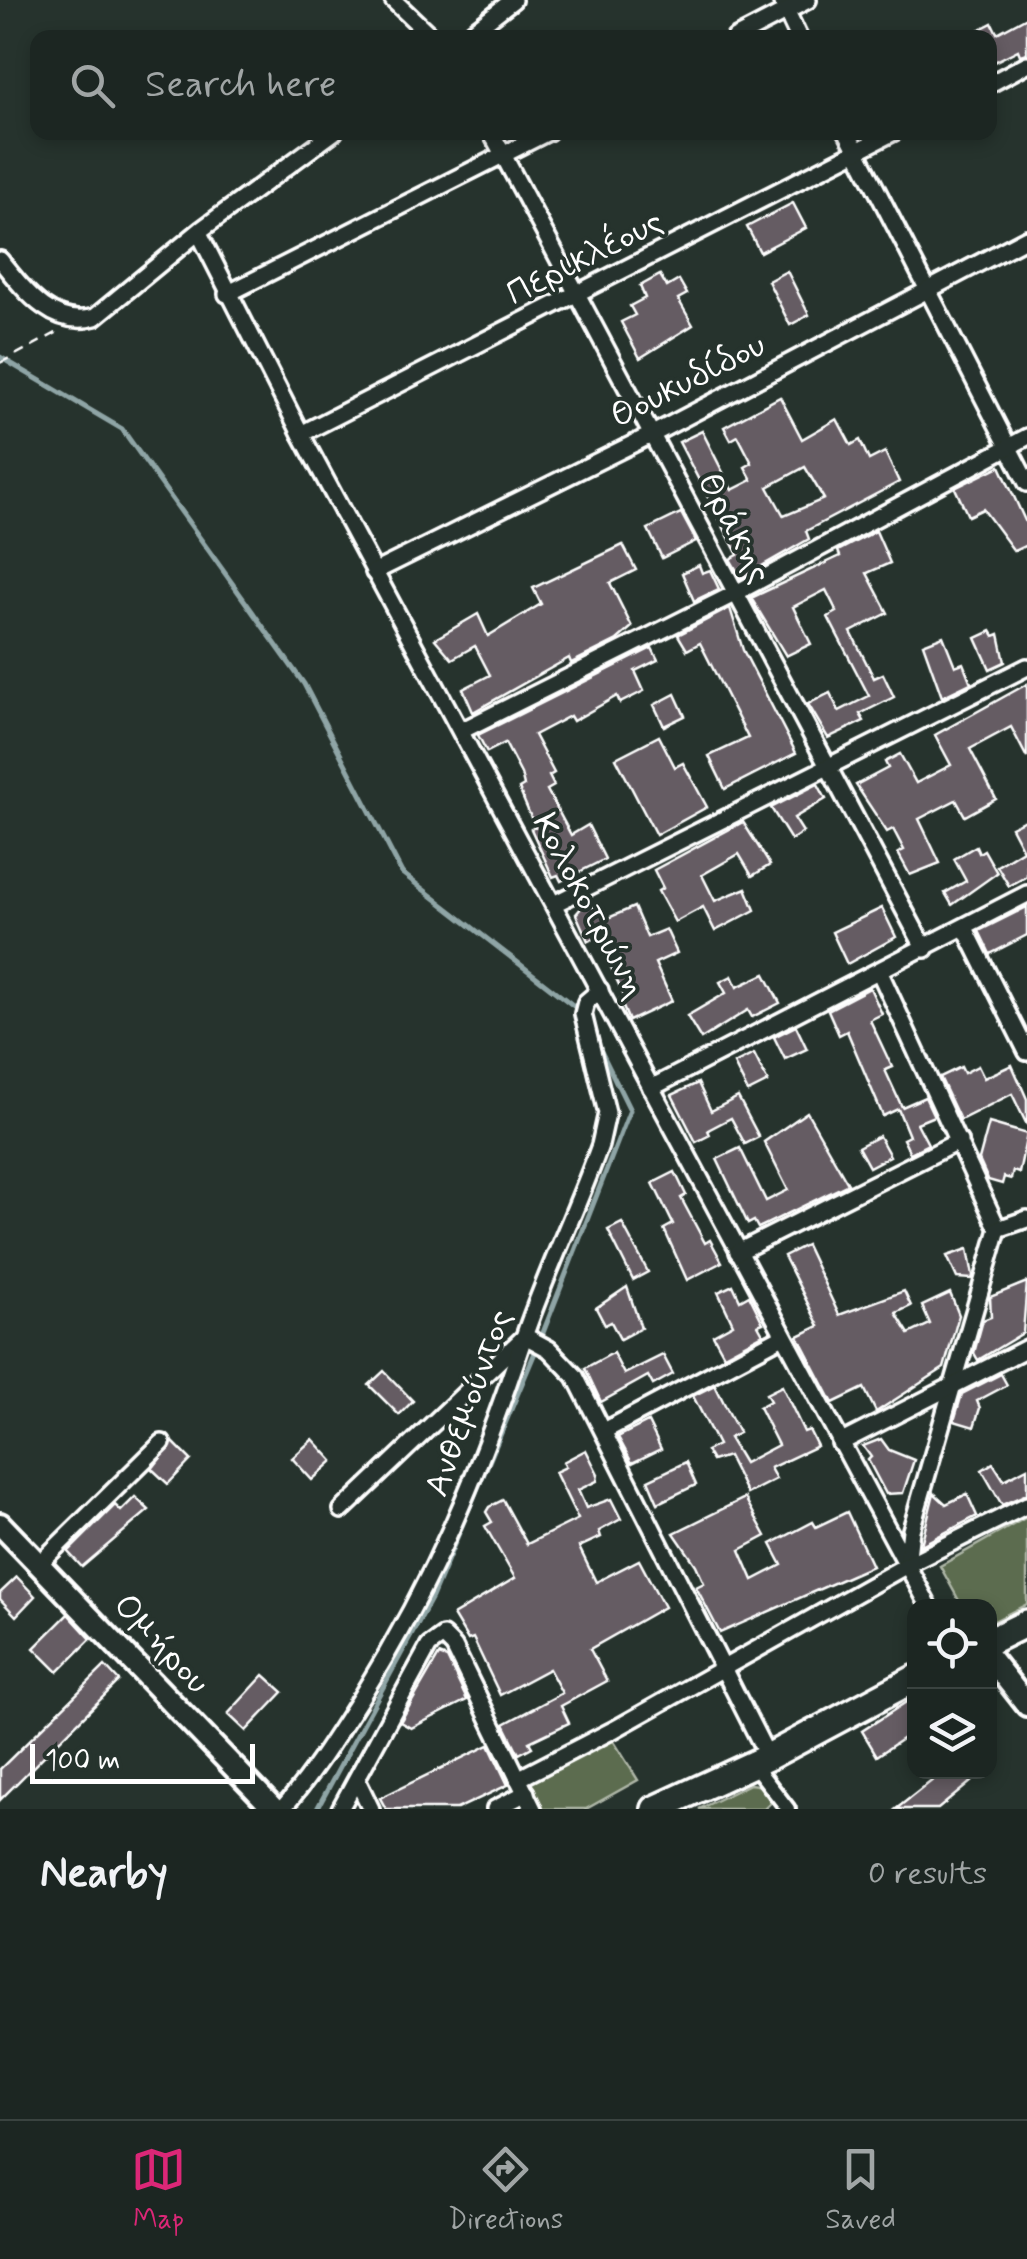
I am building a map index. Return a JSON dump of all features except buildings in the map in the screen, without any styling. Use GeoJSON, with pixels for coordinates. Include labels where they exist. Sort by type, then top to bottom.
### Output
{"type":"FeatureCollection","features":[{"type":"Feature","properties":{"kind":"main road"},"geometry":{"type":"LineString","coordinates":[[997,1639],[1027,1624]]}},
{"type":"Feature","properties":{"kind":"main road"},"geometry":{"type":"LineString","coordinates":[[654,1809],[761,1761],[907,1683]]}},
{"type":"Feature","properties":{"kind":"street"},"geometry":{"type":"LineString","coordinates":[[393,0],[425,30]]}},
{"type":"Feature","properties":{"kind":"street"},"geometry":{"type":"LineString","coordinates":[[474,30],[513,0]]}},
{"type":"Feature","properties":{"kind":"street"},"geometry":{"type":"LineString","coordinates":[[746,30],[784,6],[808,0]]}},
{"type":"Feature","properties":{"kind":"street"},"geometry":{"type":"LineString","coordinates":[[784,6],[796,30]]}},
{"type":"Feature","properties":{"kind":"street"},"geometry":{"type":"LineString","coordinates":[[997,80],[1027,64]]}},
{"type":"Feature","properties":{"kind":"street"},"geometry":{"type":"LineString","coordinates":[[0,260],[37,299],[74,323],[108,310],[199,233],[323,140]]}},
{"type":"Feature","properties":{"kind":"street","name":"Θράκης"},"geometry":{"type":"LineString","coordinates":[[494,140],[925,949]]}},
{"type":"Feature","properties":{"kind":"street"},"geometry":{"type":"LineString","coordinates":[[227,294],[533,140]]}},
{"type":"Feature","properties":{"kind":"street"},"geometry":{"type":"LineString","coordinates":[[852,140],[1027,482]]}},
{"type":"Feature","properties":{"kind":"street","name":"Περικλέους"},"geometry":{"type":"LineString","coordinates":[[300,434],[879,140]]}},
{"type":"Feature","properties":{"kind":"street","name":"Κολοκοτρώνη"},"geometry":{"type":"LineString","coordinates":[[199,233],[300,434],[926,1599]]}},
{"type":"Feature","properties":{"kind":"street","name":"Θουκυδίδου"},"geometry":{"type":"LineString","coordinates":[[374,572],[651,435],[1027,238]]}},
{"type":"Feature","properties":{"kind":"street"},"geometry":{"type":"LineString","coordinates":[[461,731],[734,594],[1027,438]]}},
{"type":"Feature","properties":{"kind":"street"},"geometry":{"type":"LineString","coordinates":[[554,904],[1027,667]]}},
{"type":"Feature","properties":{"kind":"street"},"geometry":{"type":"LineString","coordinates":[[652,1088],[1027,894]]}},
{"type":"Feature","properties":{"kind":"street"},"geometry":{"type":"LineString","coordinates":[[965,928],[1027,1052]]}},
{"type":"Feature","properties":{"kind":"street"},"geometry":{"type":"LineString","coordinates":[[880,973],[998,1229],[911,1530],[907,1565]]}},
{"type":"Feature","properties":{"kind":"street","name":"Ανθεμούντος"},"geometry":{"type":"LineString","coordinates":[[282,1809],[310,1777],[436,1568],[492,1437],[525,1336],[583,1194],[607,1113],[583,1014],[586,1002],[600,990]]}},
{"type":"Feature","properties":{"kind":"street"},"geometry":{"type":"LineString","coordinates":[[738,1252],[959,1140]]}},
{"type":"Feature","properties":{"kind":"street"},"geometry":{"type":"LineString","coordinates":[[998,1229],[1027,1218]]}},
{"type":"Feature","properties":{"kind":"street"},"geometry":{"type":"LineString","coordinates":[[342,1510],[525,1336],[564,1360],[604,1431],[722,1667],[761,1761],[788,1809]]}},
{"type":"Feature","properties":{"kind":"street"},"geometry":{"type":"LineString","coordinates":[[604,1431],[783,1336]]}},
{"type":"Feature","properties":{"kind":"street"},"geometry":{"type":"LineString","coordinates":[[840,1443],[1027,1348]]}},
{"type":"Feature","properties":{"kind":"street"},"geometry":{"type":"LineString","coordinates":[[41,1562],[162,1443]]}},
{"type":"Feature","properties":{"kind":"street"},"geometry":{"type":"LineString","coordinates":[[496,1809],[522,1786],[722,1667],[907,1565],[1027,1505]]}},
{"type":"Feature","properties":{"kind":"street","name":"Ομήρου"},"geometry":{"type":"LineString","coordinates":[[0,1524],[41,1562],[274,1809]]}},
{"type":"Feature","properties":{"kind":"street"},"geometry":{"type":"LineString","coordinates":[[340,1809],[428,1646],[443,1636],[454,1647],[534,1809]]}},
{"type":"Feature","properties":{"kind":"street"},"geometry":{"type":"LineString","coordinates":[[997,1667],[1027,1705]]}},
{"type":"Feature","properties":{"kind":"street"},"geometry":{"type":"LineString","coordinates":[[357,1780],[372,1809]]}},
{"type":"Feature","properties":{"kind":"path"},"geometry":{"type":"LineString","coordinates":[[0,363],[74,323]]}},
{"type":"Feature","properties":{"kind":"green space"},"geometry":{"type":"Polygon","coordinates":[[[1027,1517],[1027,1604],[997,1619],[997,1599],[958,1599],[940,1566],[1027,1517]]]}},
{"type":"Feature","properties":{"kind":"green space"},"geometry":{"type":"Polygon","coordinates":[[[613,1740],[638,1780],[586,1809],[539,1809],[524,1784],[613,1740]]]}},
{"type":"Feature","properties":{"kind":"green space"},"geometry":{"type":"Polygon","coordinates":[[[750,1784],[764,1786],[775,1799],[764,1809],[699,1809],[750,1784]]]}},
{"type":"Feature","properties":{"kind":"waterway"},"geometry":{"type":"LineString","coordinates":[[0,357],[122,429],[304,684],[402,873],[579,1010]]}},
{"type":"Feature","properties":{"kind":"waterway"},"geometry":{"type":"LineString","coordinates":[[317,1809],[432,1597],[539,1343],[630,1110],[596,1041]]}}]}
